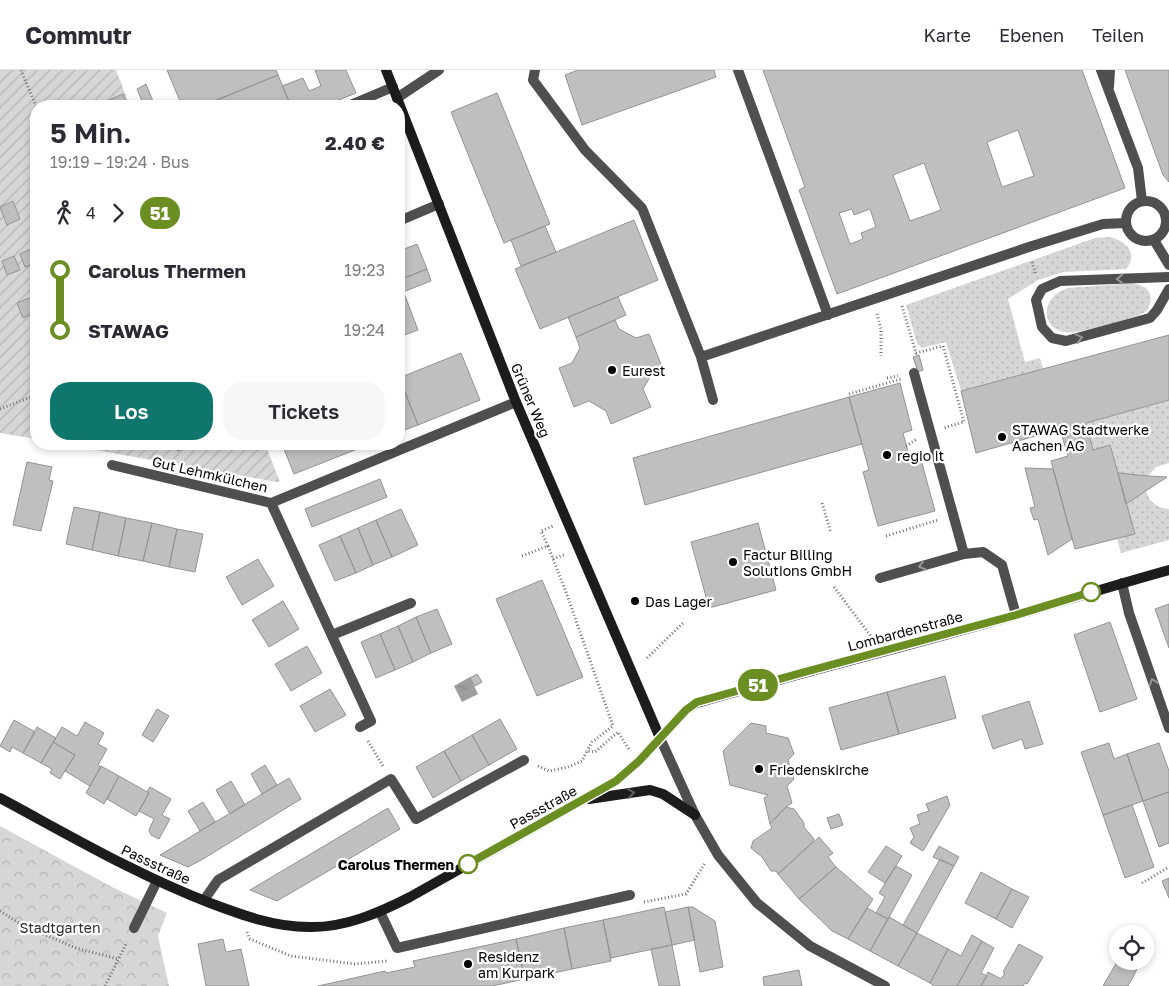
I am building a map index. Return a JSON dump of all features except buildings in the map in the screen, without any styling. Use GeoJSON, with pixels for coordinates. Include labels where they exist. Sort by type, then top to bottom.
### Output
{"type":"FeatureCollection","features":[{"type":"Feature","properties":{"kind":"street","name":"Grüner Weg"},"geometry":{"type":"LineString","coordinates":[[386,70],[397,98]]}},
{"type":"Feature","properties":{"kind":"street"},"geometry":{"type":"LineString","coordinates":[[397,98],[439,70]]}},
{"type":"Feature","properties":{"kind":"street"},"geometry":{"type":"LineString","coordinates":[[535,70],[533,80],[585,150],[642,208],[700,357],[713,400]]}},
{"type":"Feature","properties":{"kind":"street"},"geometry":{"type":"LineString","coordinates":[[738,70],[828,315]]}},
{"type":"Feature","properties":{"kind":"street"},"geometry":{"type":"LineString","coordinates":[[1101,70],[1138,168],[1142,201]]}},
{"type":"Feature","properties":{"kind":"street"},"geometry":{"type":"LineString","coordinates":[[1108,91],[1110,70]]}},
{"type":"Feature","properties":{"kind":"street"},"geometry":{"type":"LineString","coordinates":[[362,100],[393,86]]}},
{"type":"Feature","properties":{"kind":"street","name":"Grüner Weg"},"geometry":{"type":"LineString","coordinates":[[405,118],[516,402],[660,738]]}},
{"type":"Feature","properties":{"kind":"street"},"geometry":{"type":"LineString","coordinates":[[1142,201],[1153,202],[1167,212],[1163,232],[1154,240],[1147,242],[1135,239],[1130,235],[1125,223],[1128,211],[1136,203],[1142,201]]}},
{"type":"Feature","properties":{"kind":"street"},"geometry":{"type":"LineString","coordinates":[[405,218],[439,204]]}},
{"type":"Feature","properties":{"kind":"street"},"geometry":{"type":"LineString","coordinates":[[700,357],[1032,246],[1102,224],[1125,223]]}},
{"type":"Feature","properties":{"kind":"street"},"geometry":{"type":"LineString","coordinates":[[1154,240],[1169,265]]}},
{"type":"Feature","properties":{"kind":"street"},"geometry":{"type":"LineString","coordinates":[[1169,277],[1060,281],[1042,289],[1036,300],[1042,327],[1052,338],[1066,341],[1150,318],[1158,310],[1169,290]]}},
{"type":"Feature","properties":{"kind":"street"},"geometry":{"type":"LineString","coordinates":[[914,373],[964,554]]}},
{"type":"Feature","properties":{"kind":"street","name":"Gut Lehmkülchen"},"geometry":{"type":"LineString","coordinates":[[405,448],[516,402]]}},
{"type":"Feature","properties":{"kind":"street","name":"Gut Lehmkülchen"},"geometry":{"type":"LineString","coordinates":[[112,465],[272,503],[400,450]]}},
{"type":"Feature","properties":{"kind":"street","name":"Gut Lehmkülchen"},"geometry":{"type":"LineString","coordinates":[[272,503],[371,721],[360,728]]}},
{"type":"Feature","properties":{"kind":"street"},"geometry":{"type":"LineString","coordinates":[[880,578],[964,554],[984,552],[1002,565],[1016,615]]}},
{"type":"Feature","properties":{"kind":"street","name":"Lombardenstraße"},"geometry":{"type":"LineString","coordinates":[[660,738],[686,710],[697,702],[1016,615],[1169,570]]}},
{"type":"Feature","properties":{"kind":"street"},"geometry":{"type":"LineString","coordinates":[[1122,583],[1129,613],[1169,728]]}},
{"type":"Feature","properties":{"kind":"street"},"geometry":{"type":"LineString","coordinates":[[332,635],[412,602]]}},
{"type":"Feature","properties":{"kind":"street"},"geometry":{"type":"LineString","coordinates":[[660,738],[695,815],[718,855],[757,903],[810,946],[886,986]]}},
{"type":"Feature","properties":{"kind":"street","name":"Passstraße"},"geometry":{"type":"LineString","coordinates":[[0,798],[157,881],[241,915],[274,924],[310,927],[347,922],[380,912],[410,897],[616,781],[639,761],[660,738]]}},
{"type":"Feature","properties":{"kind":"street"},"geometry":{"type":"LineString","coordinates":[[204,900],[218,880],[391,779],[416,819],[524,760]]}},
{"type":"Feature","properties":{"kind":"street"},"geometry":{"type":"LineString","coordinates":[[583,800],[650,790],[663,794],[695,815]]}},
{"type":"Feature","properties":{"kind":"street"},"geometry":{"type":"LineString","coordinates":[[134,928],[157,881]]}},
{"type":"Feature","properties":{"kind":"street"},"geometry":{"type":"LineString","coordinates":[[380,912],[397,948],[630,895]]}},
{"type":"Feature","properties":{"kind":"path"},"geometry":{"type":"LineString","coordinates":[[22,70],[34,100]]}},
{"type":"Feature","properties":{"kind":"path"},"geometry":{"type":"LineString","coordinates":[[1032,260],[1038,280]]}},
{"type":"Feature","properties":{"kind":"path"},"geometry":{"type":"LineString","coordinates":[[898,292],[916,353],[943,346],[958,398]]}},
{"type":"Feature","properties":{"kind":"path"},"geometry":{"type":"LineString","coordinates":[[877,312],[881,329],[881,356]]}},
{"type":"Feature","properties":{"kind":"path"},"geometry":{"type":"LineString","coordinates":[[849,394],[889,383]]}},
{"type":"Feature","properties":{"kind":"path"},"geometry":{"type":"LineString","coordinates":[[0,409],[30,397]]}},
{"type":"Feature","properties":{"kind":"path"},"geometry":{"type":"LineString","coordinates":[[822,503],[831,533]]}},
{"type":"Feature","properties":{"kind":"path"},"geometry":{"type":"LineString","coordinates":[[886,536],[953,516]]}},
{"type":"Feature","properties":{"kind":"path"},"geometry":{"type":"LineString","coordinates":[[524,760],[549,771],[568,767],[582,761],[592,742],[613,726],[566,592],[541,530]]}},
{"type":"Feature","properties":{"kind":"path"},"geometry":{"type":"LineString","coordinates":[[522,556],[548,546]]}},
{"type":"Feature","properties":{"kind":"path"},"geometry":{"type":"LineString","coordinates":[[834,587],[863,625]]}},
{"type":"Feature","properties":{"kind":"path"},"geometry":{"type":"LineString","coordinates":[[647,658],[684,622]]}},
{"type":"Feature","properties":{"kind":"path"},"geometry":{"type":"LineString","coordinates":[[360,728],[391,779]]}},
{"type":"Feature","properties":{"kind":"path"},"geometry":{"type":"LineString","coordinates":[[587,751],[595,752],[618,732],[627,747],[639,761]]}},
{"type":"Feature","properties":{"kind":"path"},"geometry":{"type":"LineString","coordinates":[[630,895],[637,903],[686,894],[703,864],[718,855]]}},
{"type":"Feature","properties":{"kind":"path"},"geometry":{"type":"LineString","coordinates":[[1142,882],[1169,867]]}},
{"type":"Feature","properties":{"kind":"path"},"geometry":{"type":"LineString","coordinates":[[0,911],[22,925],[76,948],[118,959]]}},
{"type":"Feature","properties":{"kind":"path"},"geometry":{"type":"LineString","coordinates":[[241,915],[250,939],[291,956],[356,964],[400,960],[397,948]]}},
{"type":"Feature","properties":{"kind":"path"},"geometry":{"type":"LineString","coordinates":[[105,986],[134,928]]}},
{"type":"Feature","properties":{"kind":"green space"},"geometry":{"type":"Polygon","coordinates":[[[0,70],[116,70],[128,100],[30,100],[30,438],[0,433],[0,70]]]}},
{"type":"Feature","properties":{"kind":"green space"},"geometry":{"type":"Polygon","coordinates":[[[1111,237],[1126,245],[1131,253],[1130,263],[1126,269],[1063,272],[1038,280],[1008,299],[1025,362],[1040,358],[1043,369],[961,391],[946,342],[922,348],[917,344],[906,305],[1095,238],[1111,237]]]}},
{"type":"Feature","properties":{"kind":"green space"},"geometry":{"type":"Polygon","coordinates":[[[1137,284],[1148,290],[1151,300],[1145,312],[1100,327],[1080,331],[1064,332],[1050,324],[1047,318],[1047,311],[1053,297],[1059,292],[1068,288],[1137,284]]]}},
{"type":"Feature","properties":{"kind":"green space"},"geometry":{"type":"Polygon","coordinates":[[[1169,400],[1169,463],[1156,467],[1148,476],[1118,473],[1110,446],[1093,450],[1086,423],[1169,400]]]}},
{"type":"Feature","properties":{"kind":"green space"},"geometry":{"type":"Polygon","coordinates":[[[95,450],[267,450],[280,482],[95,450]]]}},
{"type":"Feature","properties":{"kind":"green space"},"geometry":{"type":"Polygon","coordinates":[[[1146,491],[1154,504],[1169,509],[1169,540],[1121,553],[1117,539],[1135,533],[1126,504],[1146,491]]]}},
{"type":"Feature","properties":{"kind":"green space","name":"Stadtgarten"},"geometry":{"type":"Polygon","coordinates":[[[0,826],[112,887],[167,913],[158,936],[169,986],[0,986],[0,826]]]}},
{"type":"Feature","properties":{"kind":"water"},"geometry":{"type":"Polygon","coordinates":[[[470,677],[478,694],[462,702],[454,686],[470,677]]]}},
{"type":"Feature","properties":{"kind":"bus line","name":"51"},"geometry":{"type":"LineString","coordinates":[[468,864],[616,781],[639,761],[686,710],[697,702],[1016,615],[1091,592]]}},
{"type":"Feature","properties":{"kind":"place","name":"Eurest"},"geometry":{"type":"Point","coordinates":[612,370]}},
{"type":"Feature","properties":{"kind":"place","name":"STAWAG Stadtwerke Aachen AG"},"geometry":{"type":"Point","coordinates":[1002,437]}},
{"type":"Feature","properties":{"kind":"place","name":"regio it"},"geometry":{"type":"Point","coordinates":[887,455]}},
{"type":"Feature","properties":{"kind":"place","name":"Factur Billing Solutions GmbH"},"geometry":{"type":"Point","coordinates":[733,562]}},
{"type":"Feature","properties":{"kind":"place","name":"Das Lager"},"geometry":{"type":"Point","coordinates":[635,601]}},
{"type":"Feature","properties":{"kind":"place","name":"Friedenskirche"},"geometry":{"type":"Point","coordinates":[759,769]}},
{"type":"Feature","properties":{"kind":"place","name":"Carolus Thermen"},"geometry":{"type":"Point","coordinates":[468,864]}},
{"type":"Feature","properties":{"kind":"place","name":"Residenz am Kurpark"},"geometry":{"type":"Point","coordinates":[468,964]}}]}
